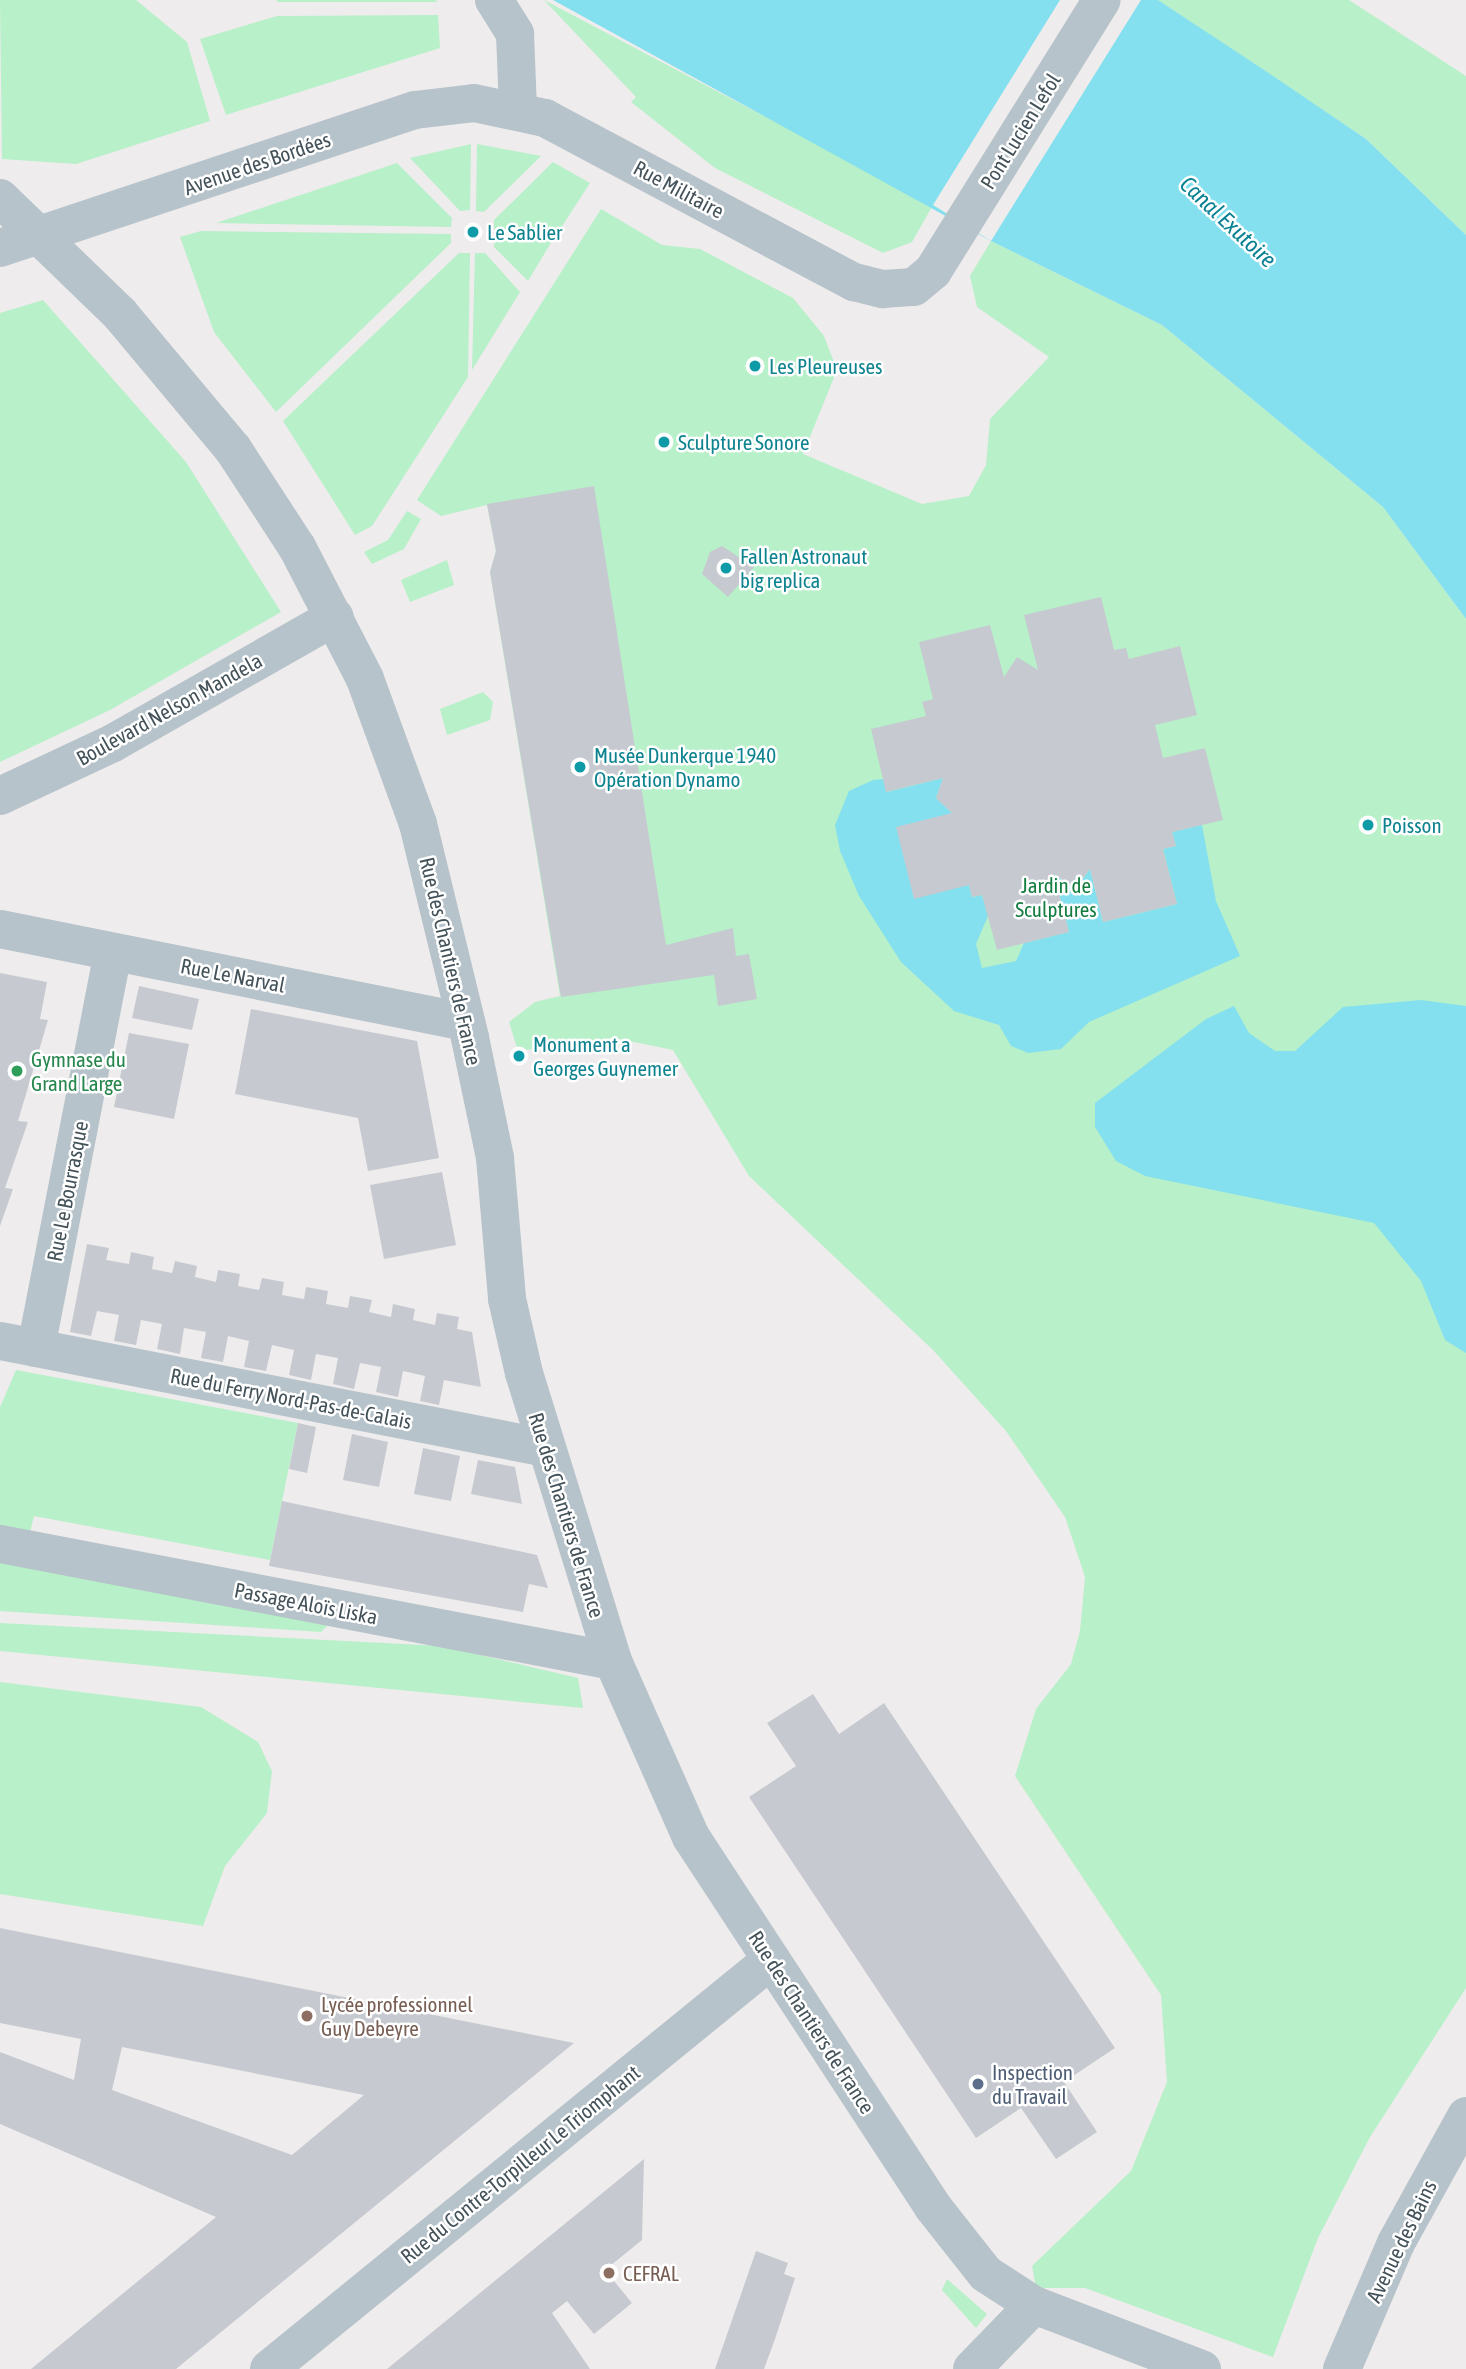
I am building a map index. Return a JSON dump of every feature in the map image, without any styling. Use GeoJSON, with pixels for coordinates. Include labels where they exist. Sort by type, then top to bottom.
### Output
{"type":"FeatureCollection","features":[{"type":"Feature","properties":{"kind":"street"},"geometry":{"type":"LineString","coordinates":[[494,0],[515,34],[517,108]]}},
{"type":"Feature","properties":{"kind":"street","name":"Pont Lucien Lefol"},"geometry":{"type":"LineString","coordinates":[[939,262],[1102,0]]}},
{"type":"Feature","properties":{"kind":"street","name":"Avenue des Bordées"},"geometry":{"type":"LineString","coordinates":[[0,248],[415,110],[460,103],[517,108]]}},
{"type":"Feature","properties":{"kind":"street","name":"Rue Militaire"},"geometry":{"type":"LineString","coordinates":[[517,108],[854,282],[883,289],[914,287],[939,262]]}},
{"type":"Feature","properties":{"kind":"street","name":"Rue des Chantiers de France"},"geometry":{"type":"LineString","coordinates":[[0,198],[42,235],[120,314],[227,441],[335,618],[407,789],[466,1022],[495,1158],[511,1318],[546,1448],[613,1661],[691,1837],[958,2241],[986,2274],[1034,2305],[1202,2369]]}},
{"type":"Feature","properties":{"kind":"street","name":"Boulevard Nelson Mandela"},"geometry":{"type":"LineString","coordinates":[[0,796],[113,743],[335,618]]}},
{"type":"Feature","properties":{"kind":"street","name":"Rue Le Narval"},"geometry":{"type":"LineString","coordinates":[[0,929],[466,1022]]}},
{"type":"Feature","properties":{"kind":"street","name":"Rue Le Bourrasque"},"geometry":{"type":"LineString","coordinates":[[18,1345],[113,952]]}},
{"type":"Feature","properties":{"kind":"street","name":"Rue du Ferry Nord-Pas-de-Calais"},"geometry":{"type":"LineString","coordinates":[[18,1345],[546,1448]]}},
{"type":"Feature","properties":{"kind":"street","name":"Passage Aloïs Liska"},"geometry":{"type":"LineString","coordinates":[[0,1544],[613,1661]]}},
{"type":"Feature","properties":{"kind":"street","name":"Rue du Contre-Torpilleur Le Triomphant"},"geometry":{"type":"LineString","coordinates":[[269,2369],[771,1960]]}},
{"type":"Feature","properties":{"kind":"street","name":"Avenue des Bains"},"geometry":{"type":"LineString","coordinates":[[1342,2369],[1396,2244],[1466,2116]]}},
{"type":"Feature","properties":{"kind":"street"},"geometry":{"type":"LineString","coordinates":[[972,2369],[1034,2305]]}},
{"type":"Feature","properties":{"kind":"green space"},"geometry":{"type":"Polygon","coordinates":[[[0,0],[136,0],[187,42],[210,121],[76,164],[2,159],[0,0]]]}},
{"type":"Feature","properties":{"kind":"green space"},"geometry":{"type":"Polygon","coordinates":[[[435,0],[438,2],[277,2],[435,0]]]}},
{"type":"Feature","properties":{"kind":"green space"},"geometry":{"type":"Polygon","coordinates":[[[544,0],[933,205],[912,242],[883,253],[715,168],[631,102],[636,97],[544,0]]]}},
{"type":"Feature","properties":{"kind":"green space"},"geometry":{"type":"Polygon","coordinates":[[[1158,0],[1349,0],[1466,76],[1466,235],[1366,139],[1158,0]]]}},
{"type":"Feature","properties":{"kind":"green space"},"geometry":{"type":"Polygon","coordinates":[[[438,15],[440,48],[226,115],[200,39],[277,16],[438,15]]]}},
{"type":"Feature","properties":{"kind":"green space"},"geometry":{"type":"Polygon","coordinates":[[[471,144],[470,210],[460,211],[410,158],[471,144]]]}},
{"type":"Feature","properties":{"kind":"green space"},"geometry":{"type":"Polygon","coordinates":[[[477,144],[541,156],[484,212],[476,211],[477,144]]]}},
{"type":"Feature","properties":{"kind":"green space"},"geometry":{"type":"Polygon","coordinates":[[[553,162],[590,183],[559,231],[494,229],[494,220],[553,162]]]}},
{"type":"Feature","properties":{"kind":"green space"},"geometry":{"type":"Polygon","coordinates":[[[397,163],[452,218],[451,227],[216,223],[397,163]]]}},
{"type":"Feature","properties":{"kind":"green space","name":"Jardin de Sculptures"},"geometry":{"type":"Polygon","coordinates":[[[601,209],[662,245],[700,249],[793,298],[824,336],[837,370],[803,454],[922,504],[969,496],[986,465],[990,419],[1049,357],[977,307],[970,276],[991,241],[1162,325],[1383,507],[1466,619],[1466,1988],[1370,2137],[1318,2238],[1273,2357],[1085,2288],[1036,2288],[1032,2266],[1131,2171],[1167,2082],[1161,1995],[1015,1776],[1036,1709],[1071,1664],[1080,1631],[1085,1577],[1065,1517],[1006,1431],[933,1350],[749,1176],[673,1050],[614,1038],[518,1051],[509,1022],[535,1002],[560,996],[490,572],[496,551],[487,505],[441,516],[417,500],[601,209]]]}},
{"type":"Feature","properties":{"kind":"green space"},"geometry":{"type":"Polygon","coordinates":[[[201,231],[451,234],[451,243],[276,412],[214,332],[180,237],[201,231]]]}},
{"type":"Feature","properties":{"kind":"green space"},"geometry":{"type":"Polygon","coordinates":[[[495,235],[555,236],[528,281],[494,247],[495,235]]]}},
{"type":"Feature","properties":{"kind":"green space"},"geometry":{"type":"Polygon","coordinates":[[[459,253],[470,253],[468,377],[372,526],[355,535],[283,421],[459,253]]]}},
{"type":"Feature","properties":{"kind":"green space"},"geometry":{"type":"Polygon","coordinates":[[[475,253],[485,253],[520,292],[472,370],[475,253]]]}},
{"type":"Feature","properties":{"kind":"green space"},"geometry":{"type":"Polygon","coordinates":[[[43,300],[186,462],[281,612],[110,710],[0,762],[0,313],[43,300]]]}},
{"type":"Feature","properties":{"kind":"green space"},"geometry":{"type":"Polygon","coordinates":[[[407,511],[421,519],[404,549],[372,564],[364,552],[388,540],[407,511]]]}},
{"type":"Feature","properties":{"kind":"green space"},"geometry":{"type":"Polygon","coordinates":[[[447,560],[454,585],[410,602],[401,580],[447,560]]]}},
{"type":"Feature","properties":{"kind":"green space"},"geometry":{"type":"Polygon","coordinates":[[[483,692],[493,702],[490,720],[447,735],[440,709],[483,692]]]}},
{"type":"Feature","properties":{"kind":"green space"},"geometry":{"type":"Polygon","coordinates":[[[16,1370],[298,1423],[270,1560],[34,1516],[28,1541],[0,1533],[0,1407],[16,1370]]]}},
{"type":"Feature","properties":{"kind":"green space"},"geometry":{"type":"Polygon","coordinates":[[[0,1561],[328,1625],[321,1632],[0,1611],[0,1561]]]}},
{"type":"Feature","properties":{"kind":"green space"},"geometry":{"type":"Polygon","coordinates":[[[0,1623],[442,1646],[578,1678],[583,1708],[0,1651],[0,1623]]]}},
{"type":"Feature","properties":{"kind":"green space"},"geometry":{"type":"Polygon","coordinates":[[[0,1682],[201,1707],[258,1742],[272,1771],[267,1813],[225,1866],[203,1926],[0,1894],[0,1682]]]}},
{"type":"Feature","properties":{"kind":"green space"},"geometry":{"type":"Polygon","coordinates":[[[947,2279],[987,2314],[976,2328],[942,2290],[947,2279]]]}},
{"type":"Feature","properties":{"kind":"water","name":"Canal Exutoire"},"geometry":{"type":"Polygon","coordinates":[[[553,0],[1158,0],[1366,139],[1466,235],[1466,619],[1383,507],[1162,325],[991,241],[553,0]]]}},
{"type":"Feature","properties":{"kind":"water"},"geometry":{"type":"Polygon","coordinates":[[[943,778],[936,798],[952,813],[972,897],[982,895],[988,916],[976,944],[982,968],[1016,961],[1024,943],[1069,932],[1054,874],[1075,889],[1090,869],[1103,922],[1177,904],[1163,849],[1176,846],[1172,832],[1202,825],[1216,901],[1240,956],[1089,1022],[1061,1049],[1028,1053],[1011,1046],[999,1025],[954,1011],[901,962],[859,896],[840,851],[835,825],[849,791],[873,780],[884,779],[887,792],[943,778]]]}},
{"type":"Feature","properties":{"kind":"water"},"geometry":{"type":"Polygon","coordinates":[[[1421,1000],[1466,1006],[1466,1353],[1445,1340],[1421,1281],[1374,1223],[1145,1176],[1116,1161],[1095,1127],[1095,1103],[1206,1019],[1234,1006],[1249,1033],[1275,1051],[1295,1051],[1343,1007],[1421,1000]]]}},
{"type":"Feature","properties":{"kind":"pier"},"geometry":{"type":"Polygon","coordinates":[[[1060,0],[1141,0],[991,241],[933,205],[1060,0]]]}},
{"type":"Feature","properties":{"kind":"building","name":"Musée Dunkerque 1940 Opération Dynamo"},"geometry":{"type":"Polygon","coordinates":[[[594,486],[666,945],[733,928],[736,956],[749,954],[757,999],[718,1006],[714,975],[561,997],[490,572],[496,551],[487,504],[594,486]]]}},
{"type":"Feature","properties":{"kind":"building"},"geometry":{"type":"Polygon","coordinates":[[[722,546],[754,567],[728,597],[702,574],[710,552],[722,546]]]}},
{"type":"Feature","properties":{"kind":"building"},"geometry":{"type":"Polygon","coordinates":[[[1101,597],[1114,650],[1126,648],[1129,659],[1180,646],[1197,715],[1155,725],[1163,758],[1205,748],[1223,820],[1172,832],[1176,846],[1163,849],[1177,904],[1103,922],[1090,869],[1075,889],[1054,874],[1069,932],[997,950],[982,895],[972,897],[969,885],[914,899],[896,827],[952,813],[936,798],[943,778],[886,792],[871,729],[926,716],[922,702],[933,699],[919,642],[990,625],[1004,677],[1017,657],[1038,670],[1024,615],[1101,597]]]}},
{"type":"Feature","properties":{"kind":"building","name":"Gymnase du Grand Large"},"geometry":{"type":"Polygon","coordinates":[[[0,973],[47,982],[40,1019],[48,1020],[18,1121],[28,1122],[5,1188],[13,1189],[0,1226],[0,973]]]}},
{"type":"Feature","properties":{"kind":"building"},"geometry":{"type":"Polygon","coordinates":[[[139,986],[199,999],[192,1030],[132,1018],[139,986]]]}},
{"type":"Feature","properties":{"kind":"building"},"geometry":{"type":"Polygon","coordinates":[[[251,1009],[417,1041],[439,1158],[368,1171],[358,1118],[235,1094],[251,1009]]]}},
{"type":"Feature","properties":{"kind":"building"},"geometry":{"type":"Polygon","coordinates":[[[129,1033],[189,1044],[174,1119],[114,1107],[129,1033]]]}},
{"type":"Feature","properties":{"kind":"building"},"geometry":{"type":"Polygon","coordinates":[[[442,1172],[456,1245],[384,1259],[370,1185],[442,1172]]]}},
{"type":"Feature","properties":{"kind":"building"},"geometry":{"type":"Polygon","coordinates":[[[87,1244],[109,1248],[106,1260],[129,1264],[131,1252],[154,1257],[152,1269],[172,1273],[175,1261],[197,1266],[195,1277],[216,1282],[218,1270],[240,1274],[238,1286],[259,1290],[262,1278],[284,1282],[282,1295],[304,1299],[306,1287],[328,1291],[326,1304],[348,1308],[350,1296],[372,1300],[369,1312],[391,1317],[393,1304],[415,1309],[413,1320],[435,1325],[437,1313],[459,1317],[457,1329],[472,1332],[481,1387],[444,1380],[439,1405],[420,1401],[425,1376],[403,1371],[398,1397],[376,1392],[381,1367],[360,1363],[354,1389],[333,1384],[338,1358],[316,1354],[311,1380],[289,1375],[294,1350],[272,1345],[266,1371],[244,1367],[249,1341],[228,1336],[223,1362],[201,1358],[206,1332],[184,1328],[180,1354],[157,1349],[162,1324],[141,1320],[136,1345],[114,1341],[119,1315],[97,1311],[91,1336],[70,1332],[87,1244]]]}},
{"type":"Feature","properties":{"kind":"building"},"geometry":{"type":"Polygon","coordinates":[[[298,1423],[316,1427],[307,1473],[289,1469],[298,1423]]]}},
{"type":"Feature","properties":{"kind":"building"},"geometry":{"type":"Polygon","coordinates":[[[352,1434],[388,1442],[379,1487],[343,1480],[352,1434]]]}},
{"type":"Feature","properties":{"kind":"building"},"geometry":{"type":"Polygon","coordinates":[[[423,1448],[460,1456],[451,1501],[414,1494],[423,1448]]]}},
{"type":"Feature","properties":{"kind":"building"},"geometry":{"type":"Polygon","coordinates":[[[478,1460],[515,1467],[522,1504],[471,1494],[478,1460]]]}},
{"type":"Feature","properties":{"kind":"building"},"geometry":{"type":"Polygon","coordinates":[[[282,1501],[537,1555],[548,1588],[529,1584],[523,1612],[269,1566],[282,1501]]]}},
{"type":"Feature","properties":{"kind":"building"},"geometry":{"type":"Polygon","coordinates":[[[813,1694],[839,1734],[884,1703],[1115,2048],[1064,2082],[1097,2132],[1056,2159],[1021,2108],[976,2138],[749,1797],[796,1766],[767,1723],[813,1694]]]}},
{"type":"Feature","properties":{"kind":"building"},"geometry":{"type":"Polygon","coordinates":[[[0,1928],[574,2043],[176,2369],[31,2369],[216,2217],[0,2124],[0,2052],[74,2080],[81,2039],[0,2023],[0,1928]],[[122,2047],[112,2090],[292,2155],[364,2095],[122,2047]]]}},
{"type":"Feature","properties":{"kind":"building"},"geometry":{"type":"Polygon","coordinates":[[[644,2159],[642,2240],[605,2270],[632,2303],[594,2334],[567,2301],[552,2313],[590,2369],[387,2369],[644,2159]]]}},
{"type":"Feature","properties":{"kind":"building"},"geometry":{"type":"Polygon","coordinates":[[[756,2251],[788,2263],[784,2274],[795,2278],[775,2339],[764,2369],[715,2369],[756,2251]]]}},
{"type":"Feature","properties":{"kind":"place","name":"Le Sablier"},"geometry":{"type":"Point","coordinates":[473,232]}},
{"type":"Feature","properties":{"kind":"place","name":"Les Pleureuses"},"geometry":{"type":"Point","coordinates":[755,366]}},
{"type":"Feature","properties":{"kind":"place","name":"Sculpture Sonore"},"geometry":{"type":"Point","coordinates":[664,442]}},
{"type":"Feature","properties":{"kind":"place","name":"Fallen Astronaut big replica"},"geometry":{"type":"Point","coordinates":[726,568]}},
{"type":"Feature","properties":{"kind":"place","name":"Musée Dunkerque 1940 Opération Dynamo"},"geometry":{"type":"Point","coordinates":[580,767]}},
{"type":"Feature","properties":{"kind":"place","name":"Poisson"},"geometry":{"type":"Point","coordinates":[1368,825]}},
{"type":"Feature","properties":{"kind":"place","name":"Monument a Georges Guynemer"},"geometry":{"type":"Point","coordinates":[519,1056]}},
{"type":"Feature","properties":{"kind":"place","name":"Gymnase du Grand Large"},"geometry":{"type":"Point","coordinates":[17,1071]}},
{"type":"Feature","properties":{"kind":"place","name":"Lycée professionnel Guy Debeyre"},"geometry":{"type":"Point","coordinates":[307,2016]}},
{"type":"Feature","properties":{"kind":"place","name":"Inspection du Travail"},"geometry":{"type":"Point","coordinates":[978,2084]}},
{"type":"Feature","properties":{"kind":"place","name":"CEFRAL"},"geometry":{"type":"Point","coordinates":[609,2273]}}]}
